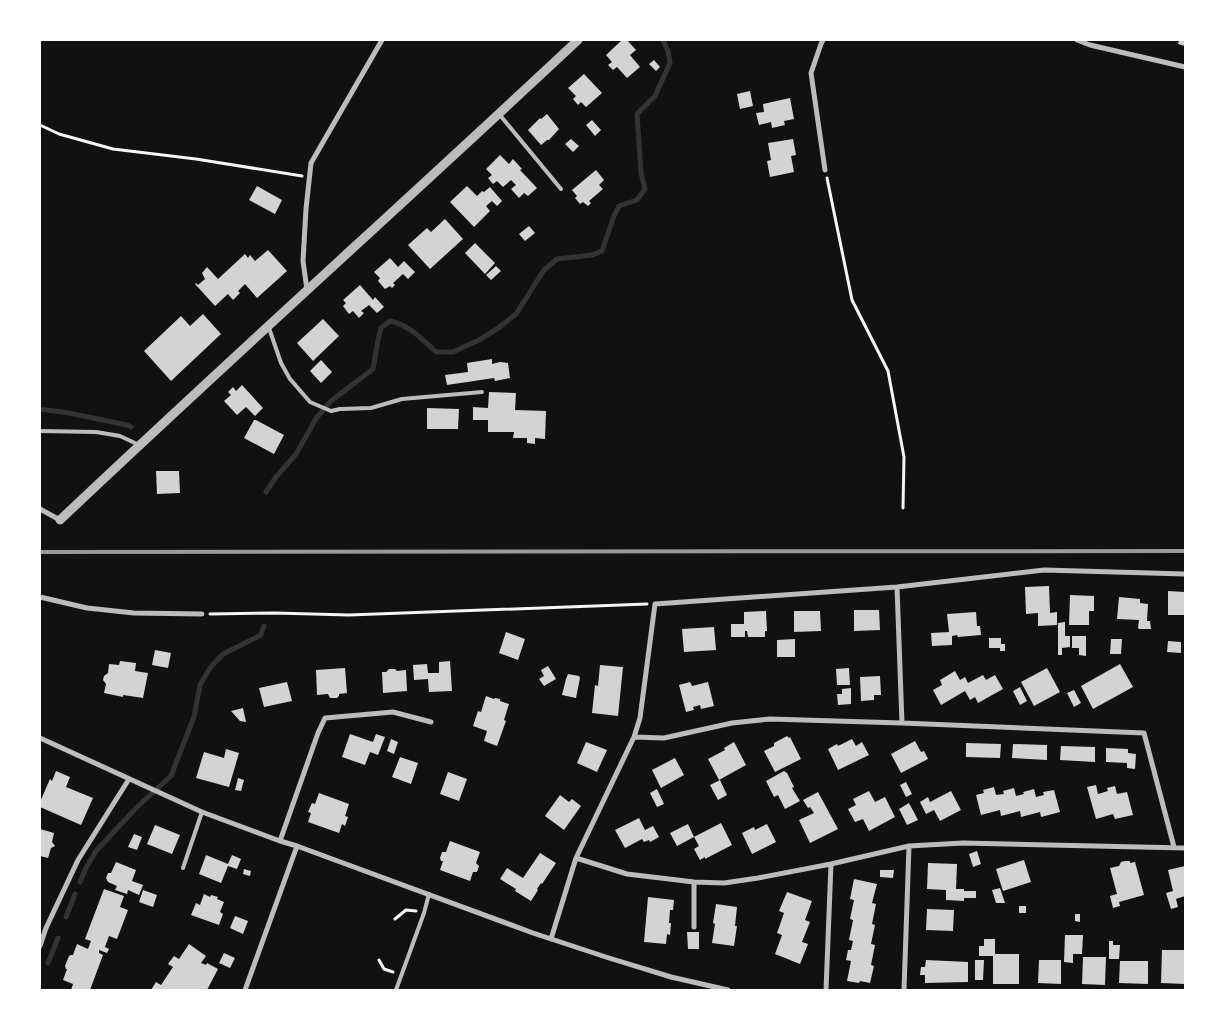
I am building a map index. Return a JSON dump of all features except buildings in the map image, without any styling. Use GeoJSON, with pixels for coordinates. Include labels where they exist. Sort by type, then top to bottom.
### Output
{"type":"FeatureCollection","features":[{"type":"Feature","properties":{"kind":"street"},"geometry":{"type":"LineString","coordinates":[[307,290],[302,261],[311,163],[382,40]]}},
{"type":"Feature","properties":{"kind":"street"},"geometry":{"type":"LineString","coordinates":[[40,509],[60,520],[578,40]]}},
{"type":"Feature","properties":{"kind":"street"},"geometry":{"type":"LineString","coordinates":[[824,40],[812,73],[825,170]]}},
{"type":"Feature","properties":{"kind":"street"},"geometry":{"type":"LineString","coordinates":[[1077,40],[1185,67]]}},
{"type":"Feature","properties":{"kind":"street"},"geometry":{"type":"LineString","coordinates":[[551,939],[576,858],[634,737],[640,718],[655,604],[897,587],[1044,570],[1185,574]]}},
{"type":"Feature","properties":{"kind":"street"},"geometry":{"type":"LineString","coordinates":[[897,587],[902,723]]}},
{"type":"Feature","properties":{"kind":"street"},"geometry":{"type":"LineString","coordinates":[[40,597],[87,608],[134,614],[202,614]]}},
{"type":"Feature","properties":{"kind":"street"},"geometry":{"type":"LineString","coordinates":[[280,841],[318,732],[325,718],[393,712],[431,722]]}},
{"type":"Feature","properties":{"kind":"street"},"geometry":{"type":"LineString","coordinates":[[634,737],[664,738],[732,723],[770,718],[1144,733],[1174,847]]}},
{"type":"Feature","properties":{"kind":"street"},"geometry":{"type":"LineString","coordinates":[[40,738],[202,812],[280,841],[631,966],[728,990]]}},
{"type":"Feature","properties":{"kind":"street"},"geometry":{"type":"LineString","coordinates":[[40,946],[46,928],[78,860],[129,779]]}},
{"type":"Feature","properties":{"kind":"street"},"geometry":{"type":"LineString","coordinates":[[576,858],[626,874],[694,882],[724,883],[831,864],[909,846],[963,843],[1185,848]]}},
{"type":"Feature","properties":{"kind":"street"},"geometry":{"type":"LineString","coordinates":[[245,990],[297,846]]}},
{"type":"Feature","properties":{"kind":"street"},"geometry":{"type":"LineString","coordinates":[[904,990],[909,846]]}},
{"type":"Feature","properties":{"kind":"street"},"geometry":{"type":"LineString","coordinates":[[826,990],[831,864]]}},
{"type":"Feature","properties":{"kind":"street"},"geometry":{"type":"LineString","coordinates":[[694,882],[694,927]]}},
{"type":"Feature","properties":{"kind":"lane"},"geometry":{"type":"LineString","coordinates":[[499,114],[562,189]]}},
{"type":"Feature","properties":{"kind":"lane"},"geometry":{"type":"LineString","coordinates":[[268,326],[281,363],[290,379],[310,402],[331,411],[371,408],[402,399],[482,392]]}},
{"type":"Feature","properties":{"kind":"lane"},"geometry":{"type":"LineString","coordinates":[[40,431],[96,432],[120,436],[139,445]]}},
{"type":"Feature","properties":{"kind":"lane"},"geometry":{"type":"LineString","coordinates":[[183,868],[202,812]]}},
{"type":"Feature","properties":{"kind":"lane"},"geometry":{"type":"LineString","coordinates":[[396,990],[429,894]]}},
{"type":"Feature","properties":{"kind":"path"},"geometry":{"type":"LineString","coordinates":[[40,125],[59,134],[113,149],[196,159],[310,177]]}},
{"type":"Feature","properties":{"kind":"path"},"geometry":{"type":"LineString","coordinates":[[825,170],[852,300],[888,370],[904,457],[903,508]]}},
{"type":"Feature","properties":{"kind":"path"},"geometry":{"type":"LineString","coordinates":[[202,614],[349,615],[655,604]]}},
{"type":"Feature","properties":{"kind":"path"},"geometry":{"type":"LineString","coordinates":[[395,918],[406,910],[424,913]]}},
{"type":"Feature","properties":{"kind":"path"},"geometry":{"type":"LineString","coordinates":[[379,960],[384,969],[402,975]]}},
{"type":"Feature","properties":{"kind":"waterway"},"geometry":{"type":"LineString","coordinates":[[266,492],[296,454],[317,417],[331,401],[373,369],[381,328],[390,321],[409,329],[436,352],[453,352],[479,340],[516,314],[544,270],[557,259],[592,255],[602,251],[619,206],[637,200],[645,189],[641,173],[637,114],[655,96],[670,63],[668,51],[663,40]]}},
{"type":"Feature","properties":{"kind":"waterway"},"geometry":{"type":"LineString","coordinates":[[40,409],[69,413],[131,427]]}},
{"type":"Feature","properties":{"kind":"waterway"},"geometry":{"type":"LineString","coordinates":[[80,882],[96,851],[137,807],[171,776],[194,717],[200,685],[210,668],[223,654],[261,635],[264,626]]}},
{"type":"Feature","properties":{"kind":"waterway"},"geometry":{"type":"LineString","coordinates":[[66,917],[75,894]]}},
{"type":"Feature","properties":{"kind":"waterway"},"geometry":{"type":"LineString","coordinates":[[48,963],[58,938]]}},
{"type":"Feature","properties":{"kind":"railway"},"geometry":{"type":"LineString","coordinates":[[40,552],[1185,551]]}}]}
